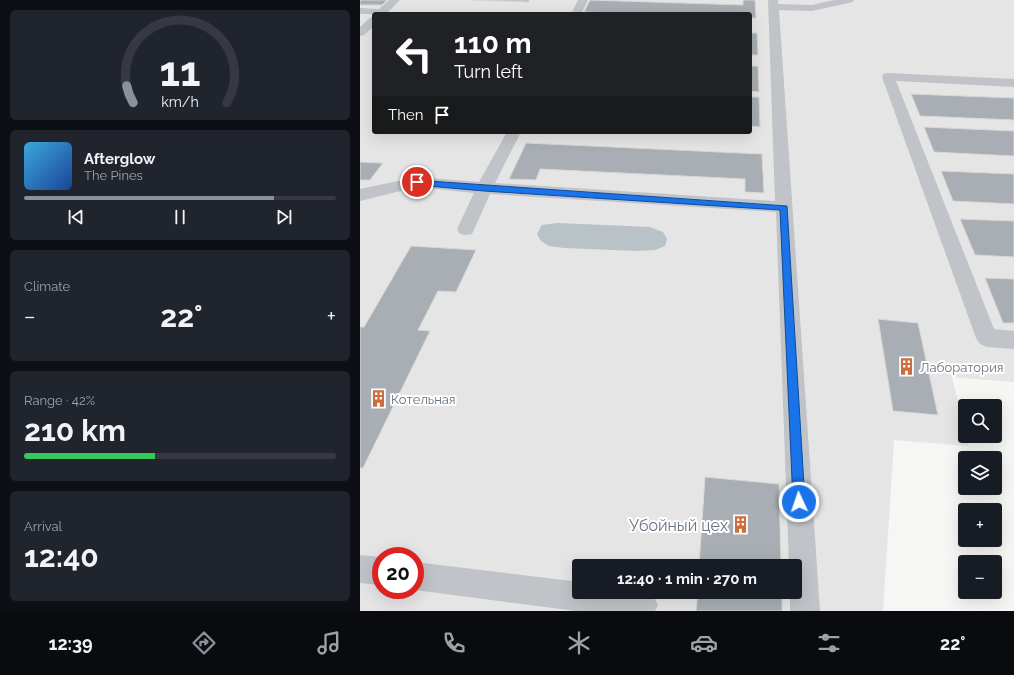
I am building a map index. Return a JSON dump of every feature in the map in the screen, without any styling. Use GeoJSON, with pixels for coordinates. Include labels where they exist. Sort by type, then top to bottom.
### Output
{"type":"FeatureCollection","features":[{"type":"Feature","properties":{"kind":"lane"},"geometry":{"type":"LineString","coordinates":[[381,12],[395,0]]}},
{"type":"Feature","properties":{"kind":"lane"},"geometry":{"type":"LineString","coordinates":[[577,12],[583,0]]}},
{"type":"Feature","properties":{"kind":"lane"},"geometry":{"type":"LineString","coordinates":[[805,611],[773,4],[812,8],[849,0]]}},
{"type":"Feature","properties":{"kind":"lane"},"geometry":{"type":"LineString","coordinates":[[360,11],[372,14]]}},
{"type":"Feature","properties":{"kind":"lane"},"geometry":{"type":"LineString","coordinates":[[360,33],[372,21]]}},
{"type":"Feature","properties":{"kind":"lane"},"geometry":{"type":"LineString","coordinates":[[1014,83],[888,77],[987,338],[1014,340]]}},
{"type":"Feature","properties":{"kind":"lane"},"geometry":{"type":"LineString","coordinates":[[466,229],[484,188],[513,134]]}},
{"type":"Feature","properties":{"kind":"lane"},"geometry":{"type":"LineString","coordinates":[[360,195],[417,182],[484,188],[784,208]]}},
{"type":"Feature","properties":{"kind":"lane"},"geometry":{"type":"LineString","coordinates":[[360,569],[372,570]]}},
{"type":"Feature","properties":{"kind":"lane"},"geometry":{"type":"LineString","coordinates":[[424,577],[643,605]]}},
{"type":"Feature","properties":{"kind":"shaded area"},"geometry":{"type":"Polygon","coordinates":[[[360,0],[1014,0],[1014,382],[952,377],[958,401],[958,443],[968,443],[969,446],[894,440],[883,611],[360,611],[360,0]]]}},
{"type":"Feature","properties":{"kind":"shaded area"},"geometry":{"type":"Polygon","coordinates":[[[557,223],[650,227],[663,232],[667,239],[665,246],[655,250],[637,251],[549,246],[541,241],[537,234],[542,225],[557,223]]]}},
{"type":"Feature","properties":{"kind":"building"},"geometry":{"type":"Polygon","coordinates":[[[360,0],[387,0],[382,5],[360,5],[360,0]]]}},
{"type":"Feature","properties":{"kind":"building"},"geometry":{"type":"Polygon","coordinates":[[[470,0],[529,0],[529,2],[470,0]]]}},
{"type":"Feature","properties":{"kind":"building"},"geometry":{"type":"Polygon","coordinates":[[[590,0],[743,5],[743,0],[755,0],[756,18],[752,18],[752,12],[584,12],[590,0]]]}},
{"type":"Feature","properties":{"kind":"building"},"geometry":{"type":"Polygon","coordinates":[[[752,33],[757,33],[758,55],[752,55],[752,33]]]}},
{"type":"Feature","properties":{"kind":"building"},"geometry":{"type":"Polygon","coordinates":[[[752,66],[758,66],[759,92],[752,91],[752,66]]]}},
{"type":"Feature","properties":{"kind":"building"},"geometry":{"type":"Polygon","coordinates":[[[911,94],[1014,98],[1014,120],[920,116],[911,94]]]}},
{"type":"Feature","properties":{"kind":"building"},"geometry":{"type":"Polygon","coordinates":[[[752,97],[759,97],[760,127],[752,126],[752,97]]]}},
{"type":"Feature","properties":{"kind":"building"},"geometry":{"type":"Polygon","coordinates":[[[924,127],[1014,131],[1014,156],[934,152],[924,127]]]}},
{"type":"Feature","properties":{"kind":"building"},"geometry":{"type":"Polygon","coordinates":[[[526,143],[762,154],[764,193],[745,192],[745,179],[540,169],[536,180],[509,179],[526,143]]]}},
{"type":"Feature","properties":{"kind":"building"},"geometry":{"type":"Polygon","coordinates":[[[360,162],[383,163],[370,180],[360,180],[360,162]]]}},
{"type":"Feature","properties":{"kind":"building"},"geometry":{"type":"Polygon","coordinates":[[[941,171],[1014,174],[1014,204],[953,201],[941,171]]]}},
{"type":"Feature","properties":{"kind":"building"},"geometry":{"type":"Polygon","coordinates":[[[960,219],[1014,221],[1014,257],[975,255],[960,219]]]}},
{"type":"Feature","properties":{"kind":"building","name":"Котельная"},"geometry":{"type":"Polygon","coordinates":[[[411,246],[476,250],[456,292],[438,291],[418,330],[430,331],[363,468],[360,468],[360,327],[364,327],[411,246]]]}},
{"type":"Feature","properties":{"kind":"building"},"geometry":{"type":"Polygon","coordinates":[[[985,278],[1014,279],[1014,323],[1003,323],[985,278]]]}},
{"type":"Feature","properties":{"kind":"building","name":"Лаборатория"},"geometry":{"type":"Polygon","coordinates":[[[878,319],[918,323],[938,415],[893,411],[878,319]]]}},
{"type":"Feature","properties":{"kind":"building","name":"Убойный цех"},"geometry":{"type":"Polygon","coordinates":[[[705,477],[779,484],[781,559],[699,559],[705,477]]]}},
{"type":"Feature","properties":{"kind":"building"},"geometry":{"type":"Polygon","coordinates":[[[697,599],[782,599],[782,611],[696,611],[697,599]]]}},
{"type":"Feature","properties":{"kind":"place","name":"Лаборатория"},"geometry":{"type":"Point","coordinates":[907,367]}},
{"type":"Feature","properties":{"kind":"place","name":"Котельная"},"geometry":{"type":"Point","coordinates":[378,399]}},
{"type":"Feature","properties":{"kind":"place","name":"Убойный цех"},"geometry":{"type":"Point","coordinates":[741,525]}},
{"type":"Feature","properties":{"kind":"route"},"geometry":{"type":"LineString","coordinates":[[417,182],[484,188],[784,208],[799,502]]}}]}
